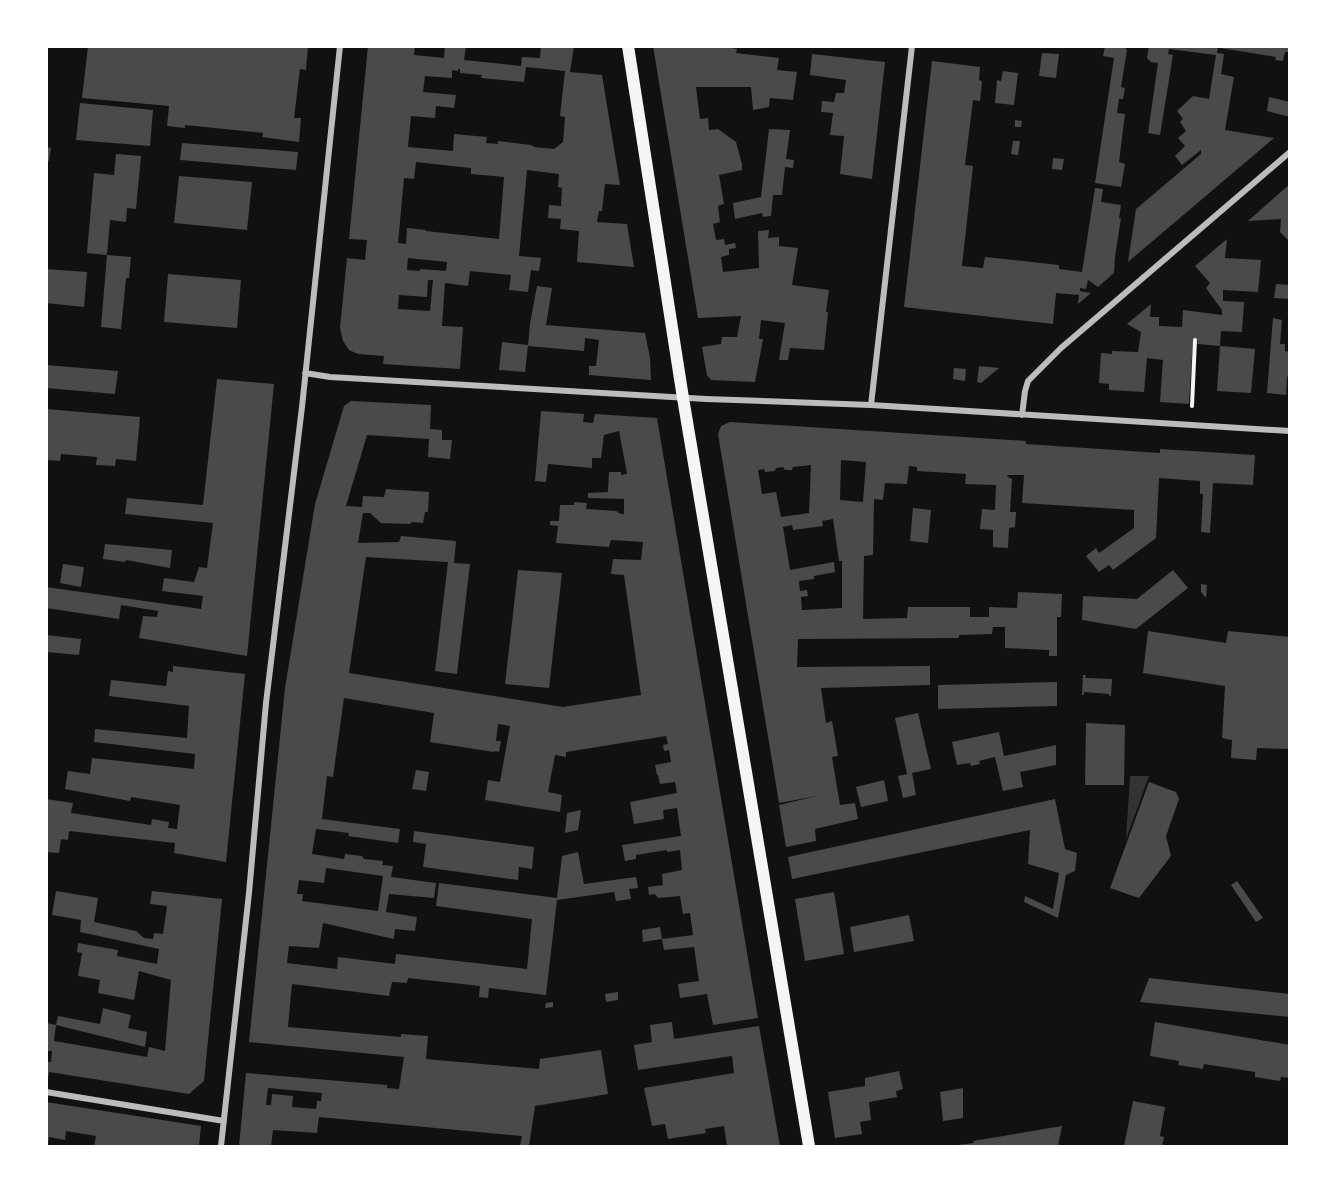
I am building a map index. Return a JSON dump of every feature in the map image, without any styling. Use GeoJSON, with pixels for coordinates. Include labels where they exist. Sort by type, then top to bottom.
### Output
{"type":"FeatureCollection","features":[{"type":"Feature","properties":{"kind":"main road"},"geometry":{"type":"LineString","coordinates":[[628,46],[683,398],[809,1146]]}},
{"type":"Feature","properties":{"kind":"street"},"geometry":{"type":"LineString","coordinates":[[222,1146],[269,683],[340,46]]}},
{"type":"Feature","properties":{"kind":"street"},"geometry":{"type":"LineString","coordinates":[[871,405],[912,46]]}},
{"type":"Feature","properties":{"kind":"street"},"geometry":{"type":"LineString","coordinates":[[1022,415],[1027,383],[1061,348],[1290,152]]}},
{"type":"Feature","properties":{"kind":"street"},"geometry":{"type":"LineString","coordinates":[[305,373],[683,398],[871,405],[1290,431]]}},
{"type":"Feature","properties":{"kind":"street"},"geometry":{"type":"LineString","coordinates":[[46,1092],[224,1121]]}},
{"type":"Feature","properties":{"kind":"path"},"geometry":{"type":"LineString","coordinates":[[1192,406],[1196,340]]}},
{"type":"Feature","properties":{"kind":"shaded area"},"geometry":{"type":"Polygon","coordinates":[[[1130,776],[1149,776],[1126,839],[1130,776]]]}},
{"type":"Feature","properties":{"kind":"building"},"geometry":{"type":"Polygon","coordinates":[[[88,46],[308,46],[306,70],[300,69],[294,118],[301,118],[299,142],[262,137],[263,133],[185,125],[185,128],[167,126],[169,106],[82,98],[88,46]]]}},
{"type":"Feature","properties":{"kind":"building"},"geometry":{"type":"Polygon","coordinates":[[[368,46],[415,46],[414,55],[444,58],[445,46],[466,46],[464,60],[521,66],[522,57],[540,58],[541,46],[574,46],[570,72],[602,75],[620,185],[605,184],[602,211],[599,211],[597,222],[627,224],[634,267],[577,262],[579,231],[560,229],[561,219],[548,218],[549,205],[561,206],[562,188],[558,187],[559,174],[527,170],[519,256],[541,258],[539,271],[531,270],[528,292],[509,290],[511,275],[470,271],[468,286],[445,283],[442,326],[463,327],[460,369],[383,364],[384,356],[358,354],[349,350],[343,341],[340,328],[347,258],[365,260],[367,240],[349,239],[368,46]],[[526,67],[524,82],[481,78],[482,75],[460,73],[460,69],[452,70],[452,78],[425,76],[423,92],[456,95],[454,108],[436,106],[435,118],[411,116],[408,147],[453,151],[454,134],[487,137],[486,143],[498,144],[498,141],[554,149],[563,142],[565,117],[560,116],[565,71],[526,67]],[[416,162],[414,179],[404,178],[398,243],[406,244],[407,228],[499,239],[504,177],[471,174],[471,168],[416,162]],[[408,258],[407,270],[446,271],[447,262],[408,258]],[[428,280],[427,297],[399,295],[398,309],[430,311],[433,280],[428,280]]]}},
{"type":"Feature","properties":{"kind":"building"},"geometry":{"type":"Polygon","coordinates":[[[653,46],[720,46],[737,49],[736,53],[779,58],[777,70],[797,72],[793,100],[770,98],[769,107],[753,110],[751,87],[696,87],[700,119],[708,118],[709,130],[718,129],[736,142],[742,164],[742,170],[719,175],[724,204],[718,206],[720,222],[713,224],[716,240],[724,239],[725,245],[735,243],[736,248],[729,249],[729,255],[721,257],[723,272],[759,268],[758,231],[769,230],[768,238],[779,237],[779,246],[798,248],[792,285],[829,290],[824,350],[790,348],[788,360],[779,360],[785,323],[761,320],[759,339],[763,339],[755,382],[711,380],[707,375],[702,347],[721,344],[722,337],[737,337],[741,316],[698,318],[653,46]]]}},
{"type":"Feature","properties":{"kind":"building"},"geometry":{"type":"Polygon","coordinates":[[[1105,46],[1124,46],[1127,50],[1121,87],[1125,88],[1123,99],[1119,99],[1117,113],[1125,114],[1119,162],[1125,164],[1121,187],[1095,183],[1114,58],[1103,56],[1105,46]]]}},
{"type":"Feature","properties":{"kind":"building"},"geometry":{"type":"Polygon","coordinates":[[[1149,46],[1218,46],[1217,53],[1224,54],[1221,74],[1234,77],[1225,130],[1274,138],[1128,262],[1136,209],[1201,154],[1201,150],[1182,165],[1175,156],[1185,146],[1178,138],[1186,131],[1180,122],[1183,119],[1177,111],[1193,96],[1209,99],[1216,55],[1169,49],[1168,54],[1173,55],[1160,135],[1148,133],[1158,63],[1151,62],[1147,58],[1149,46]]]}},
{"type":"Feature","properties":{"kind":"building"},"geometry":{"type":"Polygon","coordinates":[[[1220,46],[1290,46],[1290,52],[1285,52],[1283,61],[1275,60],[1276,57],[1220,48],[1220,46]]]}},
{"type":"Feature","properties":{"kind":"building"},"geometry":{"type":"Polygon","coordinates":[[[1042,53],[1059,54],[1056,78],[1039,76],[1042,53]]]}},
{"type":"Feature","properties":{"kind":"building"},"geometry":{"type":"Polygon","coordinates":[[[812,54],[885,62],[872,179],[840,174],[844,136],[830,135],[833,113],[821,112],[822,101],[834,102],[836,93],[844,93],[846,80],[810,75],[812,54]]]}},
{"type":"Feature","properties":{"kind":"building"},"geometry":{"type":"Polygon","coordinates":[[[932,61],[980,67],[979,80],[982,81],[980,101],[973,100],[965,165],[973,166],[962,266],[983,268],[985,257],[1059,265],[1059,269],[1082,272],[1095,188],[1103,189],[1101,202],[1121,205],[1114,273],[1098,287],[1088,280],[1086,289],[1080,288],[1080,291],[1091,293],[1078,304],[1079,295],[1056,293],[1053,324],[904,307],[932,61]]]}},
{"type":"Feature","properties":{"kind":"building"},"geometry":{"type":"Polygon","coordinates":[[[1003,71],[1018,73],[1014,105],[995,103],[997,80],[1001,81],[1003,71]]]}},
{"type":"Feature","properties":{"kind":"building"},"geometry":{"type":"Polygon","coordinates":[[[1269,97],[1290,102],[1290,117],[1267,111],[1269,97]]]}},
{"type":"Feature","properties":{"kind":"building"},"geometry":{"type":"Polygon","coordinates":[[[80,103],[153,110],[150,146],[76,140],[80,103]]]}},
{"type":"Feature","properties":{"kind":"building"},"geometry":{"type":"Polygon","coordinates":[[[1015,120],[1022,121],[1021,127],[1015,127],[1015,120]]]}},
{"type":"Feature","properties":{"kind":"building"},"geometry":{"type":"Polygon","coordinates":[[[769,129],[790,130],[786,159],[794,160],[793,168],[785,167],[782,195],[773,195],[771,216],[763,217],[762,213],[735,219],[733,203],[761,197],[769,129]]]}},
{"type":"Feature","properties":{"kind":"building"},"geometry":{"type":"Polygon","coordinates":[[[1013,141],[1020,141],[1018,155],[1011,154],[1013,141]]]}},
{"type":"Feature","properties":{"kind":"building"},"geometry":{"type":"Polygon","coordinates":[[[182,143],[298,152],[296,170],[180,160],[182,143]]]}},
{"type":"Feature","properties":{"kind":"building"},"geometry":{"type":"Polygon","coordinates":[[[46,147],[51,148],[49,161],[46,160],[46,147]]]}},
{"type":"Feature","properties":{"kind":"building"},"geometry":{"type":"Polygon","coordinates":[[[116,154],[141,156],[136,209],[127,208],[126,222],[110,220],[107,255],[87,253],[94,173],[114,175],[116,154]]]}},
{"type":"Feature","properties":{"kind":"building"},"geometry":{"type":"Polygon","coordinates":[[[1053,158],[1064,159],[1062,170],[1052,169],[1053,158]]]}},
{"type":"Feature","properties":{"kind":"building"},"geometry":{"type":"Polygon","coordinates":[[[179,176],[252,182],[247,230],[174,223],[179,176]]]}},
{"type":"Feature","properties":{"kind":"building"},"geometry":{"type":"Polygon","coordinates":[[[1290,184],[1290,242],[1280,232],[1281,219],[1248,221],[1290,184]]]}},
{"type":"Feature","properties":{"kind":"building"},"geometry":{"type":"Polygon","coordinates":[[[1227,239],[1225,258],[1261,260],[1258,292],[1223,290],[1223,301],[1244,302],[1242,332],[1221,331],[1220,346],[1197,344],[1198,341],[1193,340],[1189,404],[1160,402],[1163,360],[1147,358],[1144,392],[1109,390],[1109,384],[1099,383],[1101,353],[1138,352],[1141,332],[1127,324],[1151,304],[1150,317],[1159,317],[1159,326],[1182,327],[1183,310],[1222,315],[1222,310],[1206,288],[1210,283],[1195,266],[1227,239]]]}},
{"type":"Feature","properties":{"kind":"building"},"geometry":{"type":"Polygon","coordinates":[[[107,255],[131,257],[129,278],[126,278],[121,329],[101,327],[107,255]]]}},
{"type":"Feature","properties":{"kind":"building"},"geometry":{"type":"Polygon","coordinates":[[[46,269],[87,272],[84,307],[46,303],[46,269]]]}},
{"type":"Feature","properties":{"kind":"building"},"geometry":{"type":"Polygon","coordinates":[[[168,274],[241,280],[237,328],[164,322],[168,274]]]}},
{"type":"Feature","properties":{"kind":"building"},"geometry":{"type":"Polygon","coordinates":[[[1276,284],[1290,285],[1290,299],[1274,298],[1276,284]]]}},
{"type":"Feature","properties":{"kind":"building"},"geometry":{"type":"Polygon","coordinates":[[[537,286],[552,288],[546,325],[645,333],[651,380],[589,375],[589,366],[596,366],[599,340],[585,338],[584,351],[528,346],[537,286]]]}},
{"type":"Feature","properties":{"kind":"building"},"geometry":{"type":"Polygon","coordinates":[[[1273,318],[1282,320],[1280,344],[1285,344],[1285,351],[1290,352],[1290,374],[1287,377],[1286,395],[1267,393],[1273,318]]]}},
{"type":"Feature","properties":{"kind":"building"},"geometry":{"type":"Polygon","coordinates":[[[502,342],[528,345],[525,372],[499,370],[502,342]]]}},
{"type":"Feature","properties":{"kind":"building"},"geometry":{"type":"Polygon","coordinates":[[[1220,346],[1255,349],[1251,393],[1217,391],[1220,346]]]}},
{"type":"Feature","properties":{"kind":"building"},"geometry":{"type":"Polygon","coordinates":[[[46,365],[118,371],[115,394],[46,388],[46,365]]]}},
{"type":"Feature","properties":{"kind":"building"},"geometry":{"type":"Polygon","coordinates":[[[979,366],[999,368],[981,383],[977,382],[979,366]]]}},
{"type":"Feature","properties":{"kind":"building"},"geometry":{"type":"Polygon","coordinates":[[[954,368],[966,369],[965,381],[953,379],[954,368]]]}},
{"type":"Feature","properties":{"kind":"building"},"geometry":{"type":"Polygon","coordinates":[[[217,379],[274,384],[247,656],[139,638],[143,616],[157,617],[158,611],[121,605],[119,619],[46,608],[46,587],[201,609],[203,596],[162,591],[164,578],[194,582],[199,567],[207,568],[213,523],[125,514],[127,498],[203,505],[217,379]]]}},
{"type":"Feature","properties":{"kind":"building"},"geometry":{"type":"Polygon","coordinates":[[[351,401],[431,405],[430,429],[442,430],[442,440],[452,440],[450,459],[428,457],[429,439],[367,435],[346,506],[362,507],[363,496],[384,497],[386,489],[429,492],[428,512],[425,512],[423,523],[412,522],[410,524],[381,523],[370,513],[363,513],[358,543],[399,542],[401,536],[456,541],[454,563],[470,564],[457,674],[435,671],[448,562],[366,557],[349,673],[563,707],[641,695],[624,575],[611,574],[613,559],[641,560],[643,542],[611,540],[609,547],[556,543],[558,526],[550,525],[550,521],[559,521],[560,505],[574,505],[574,502],[587,503],[586,509],[616,511],[624,514],[624,499],[588,498],[588,493],[608,492],[609,472],[627,474],[619,431],[604,435],[601,458],[592,458],[592,468],[548,464],[546,482],[535,481],[541,411],[584,414],[583,422],[593,423],[595,414],[657,418],[758,1018],[713,1025],[707,994],[680,998],[678,984],[699,981],[694,947],[664,950],[662,939],[693,935],[690,913],[683,914],[680,896],[658,898],[655,894],[649,895],[648,887],[663,885],[662,874],[682,870],[680,850],[636,855],[636,859],[625,861],[622,845],[681,836],[677,808],[663,810],[664,819],[634,824],[630,802],[677,793],[675,782],[660,784],[655,765],[671,762],[669,750],[664,751],[663,745],[668,744],[666,736],[566,752],[566,757],[555,755],[548,792],[562,795],[560,812],[485,800],[488,780],[500,782],[510,726],[498,724],[496,741],[501,741],[499,752],[430,742],[434,713],[344,698],[333,777],[327,776],[322,819],[400,829],[398,843],[316,829],[312,854],[344,859],[345,854],[383,861],[382,865],[393,866],[391,877],[436,883],[434,898],[389,894],[386,912],[417,917],[415,931],[395,929],[394,939],[323,923],[319,948],[289,946],[287,963],[337,969],[338,957],[395,964],[396,954],[527,969],[532,919],[436,906],[439,883],[557,898],[562,856],[578,852],[584,884],[636,877],[638,888],[629,889],[631,899],[616,901],[614,892],[557,900],[546,995],[489,988],[488,998],[479,997],[480,986],[408,978],[407,983],[392,982],[389,996],[292,984],[288,1027],[401,1037],[401,1034],[428,1036],[426,1059],[539,1069],[540,1059],[601,1050],[608,1094],[535,1106],[529,1146],[520,1146],[522,1136],[319,1117],[317,1133],[273,1130],[271,1146],[239,1146],[246,1073],[387,1085],[387,1088],[399,1089],[404,1057],[249,1042],[285,688],[315,504],[344,406],[351,401]],[[326,868],[324,883],[299,880],[297,894],[303,894],[302,901],[378,911],[383,876],[326,868]],[[268,1088],[266,1105],[271,1105],[272,1094],[293,1096],[292,1107],[316,1109],[317,1101],[321,1101],[322,1093],[268,1088]]]}},
{"type":"Feature","properties":{"kind":"building"},"geometry":{"type":"Polygon","coordinates":[[[46,409],[140,417],[136,461],[116,459],[115,466],[96,465],[97,457],[61,454],[60,461],[46,460],[46,409]]]}},
{"type":"Feature","properties":{"kind":"building"},"geometry":{"type":"Polygon","coordinates":[[[730,422],[1026,441],[1026,444],[1160,453],[1160,449],[1255,455],[1253,485],[1213,483],[1210,533],[1201,532],[1203,494],[1200,494],[1200,481],[1159,478],[1156,538],[1113,570],[1109,565],[1099,572],[1086,556],[1096,548],[1099,553],[1134,528],[1134,510],[1022,503],[1024,475],[1007,475],[1012,479],[1010,512],[1016,512],[1015,527],[1009,528],[1008,548],[993,547],[993,530],[980,529],[982,509],[995,510],[996,485],[965,484],[966,474],[917,471],[917,467],[909,466],[907,484],[885,483],[883,500],[874,499],[873,555],[864,556],[863,619],[907,618],[908,607],[970,607],[970,617],[989,617],[989,607],[1017,608],[1018,592],[1062,594],[1061,617],[1057,617],[1057,656],[1049,656],[1049,650],[1005,648],[1005,627],[993,627],[992,634],[959,635],[959,638],[798,639],[797,667],[930,666],[930,685],[821,688],[826,723],[832,721],[838,756],[832,757],[840,805],[855,803],[858,819],[815,829],[816,841],[786,847],[779,805],[817,796],[779,803],[718,434],[721,426],[730,422]],[[841,460],[840,500],[863,502],[866,462],[841,460]],[[811,465],[793,467],[792,470],[785,470],[783,467],[776,468],[775,471],[758,470],[762,494],[776,492],[781,517],[809,513],[811,465]],[[833,519],[822,521],[823,526],[793,530],[792,525],[783,527],[790,570],[834,562],[835,572],[799,581],[800,591],[807,590],[808,596],[801,597],[802,610],[842,608],[842,561],[839,561],[833,519]]]}},
{"type":"Feature","properties":{"kind":"building"},"geometry":{"type":"Polygon","coordinates":[[[913,508],[931,510],[928,543],[910,541],[913,508]]]}},
{"type":"Feature","properties":{"kind":"building"},"geometry":{"type":"Polygon","coordinates":[[[105,544],[172,550],[170,568],[126,560],[125,562],[103,559],[105,544]]]}},
{"type":"Feature","properties":{"kind":"building"},"geometry":{"type":"Polygon","coordinates":[[[63,564],[84,567],[81,587],[60,583],[63,564]]]}},
{"type":"Feature","properties":{"kind":"building"},"geometry":{"type":"Polygon","coordinates":[[[518,570],[562,573],[549,688],[505,684],[518,570]]]}},
{"type":"Feature","properties":{"kind":"building"},"geometry":{"type":"Polygon","coordinates":[[[1173,570],[1188,588],[1136,629],[1082,620],[1083,596],[1137,599],[1173,570]]]}},
{"type":"Feature","properties":{"kind":"building"},"geometry":{"type":"Polygon","coordinates":[[[1201,584],[1207,585],[1206,598],[1201,592],[1201,584]]]}},
{"type":"Feature","properties":{"kind":"building"},"geometry":{"type":"Polygon","coordinates":[[[1148,631],[1226,643],[1228,631],[1290,637],[1290,749],[1257,748],[1256,760],[1231,758],[1232,740],[1222,738],[1225,686],[1143,673],[1148,631]]]}},
{"type":"Feature","properties":{"kind":"building"},"geometry":{"type":"Polygon","coordinates":[[[46,635],[81,639],[79,655],[46,652],[46,635]]]}},
{"type":"Feature","properties":{"kind":"building"},"geometry":{"type":"Polygon","coordinates":[[[173,666],[245,674],[226,862],[174,853],[175,843],[69,831],[68,840],[61,839],[59,853],[46,852],[46,799],[73,803],[71,813],[151,825],[152,819],[169,822],[168,828],[177,829],[180,805],[131,797],[130,801],[65,789],[68,771],[90,774],[92,758],[194,769],[195,754],[94,742],[95,729],[187,738],[189,706],[109,696],[111,680],[166,686],[168,671],[173,672],[173,666]]]}},
{"type":"Feature","properties":{"kind":"building"},"geometry":{"type":"Polygon","coordinates":[[[1083,675],[1086,675],[1085,678],[1112,679],[1111,696],[1084,692],[1082,695],[1083,675]]]}},
{"type":"Feature","properties":{"kind":"building"},"geometry":{"type":"Polygon","coordinates":[[[1057,682],[1057,706],[938,709],[938,685],[1057,682]]]}},
{"type":"Feature","properties":{"kind":"building"},"geometry":{"type":"Polygon","coordinates":[[[918,713],[931,769],[912,773],[916,795],[903,798],[898,776],[907,774],[895,718],[918,713]]]}},
{"type":"Feature","properties":{"kind":"building"},"geometry":{"type":"Polygon","coordinates":[[[1086,723],[1125,725],[1124,785],[1085,785],[1086,723]]]}},
{"type":"Feature","properties":{"kind":"building"},"geometry":{"type":"Polygon","coordinates":[[[999,732],[1004,756],[1056,745],[1056,765],[1020,772],[1023,787],[1003,791],[995,757],[979,761],[980,764],[971,766],[970,763],[957,765],[952,742],[999,732]]]}},
{"type":"Feature","properties":{"kind":"building"},"geometry":{"type":"Polygon","coordinates":[[[416,770],[429,772],[426,791],[412,789],[416,770]]]}},
{"type":"Feature","properties":{"kind":"building"},"geometry":{"type":"Polygon","coordinates":[[[884,780],[888,801],[861,807],[856,787],[884,780]]]}},
{"type":"Feature","properties":{"kind":"building"},"geometry":{"type":"Polygon","coordinates":[[[1149,782],[1176,792],[1179,799],[1166,836],[1171,856],[1139,898],[1110,888],[1149,782]]]}},
{"type":"Feature","properties":{"kind":"building"},"geometry":{"type":"Polygon","coordinates":[[[1055,799],[1065,849],[1077,853],[1075,871],[1066,875],[1058,918],[1024,902],[1025,896],[1053,909],[1059,873],[1028,864],[1030,830],[792,879],[788,857],[1055,799]]]}},
{"type":"Feature","properties":{"kind":"building"},"geometry":{"type":"Polygon","coordinates":[[[581,810],[578,830],[565,833],[567,813],[581,810]]]}},
{"type":"Feature","properties":{"kind":"building"},"geometry":{"type":"Polygon","coordinates":[[[414,831],[534,847],[532,869],[519,867],[518,880],[423,867],[426,844],[413,842],[414,831]]]}},
{"type":"Feature","properties":{"kind":"building"},"geometry":{"type":"Polygon","coordinates":[[[1237,881],[1263,918],[1256,922],[1231,885],[1237,881]]]}},
{"type":"Feature","properties":{"kind":"building"},"geometry":{"type":"Polygon","coordinates":[[[56,891],[98,898],[94,922],[136,931],[144,938],[153,939],[154,933],[163,934],[167,906],[150,904],[152,891],[222,899],[204,1081],[189,1094],[49,1072],[46,1078],[46,1061],[51,1062],[52,1051],[46,1051],[46,1023],[56,1025],[54,1041],[147,1057],[149,1047],[165,1051],[171,980],[139,971],[134,1000],[98,993],[100,980],[78,976],[82,953],[77,952],[78,943],[118,950],[117,956],[157,964],[159,949],[80,932],[81,920],[52,915],[56,891]]]}},
{"type":"Feature","properties":{"kind":"building"},"geometry":{"type":"Polygon","coordinates":[[[834,892],[844,954],[805,961],[795,899],[834,892]]]}},
{"type":"Feature","properties":{"kind":"building"},"geometry":{"type":"Polygon","coordinates":[[[909,915],[914,941],[854,952],[850,927],[909,915]]]}},
{"type":"Feature","properties":{"kind":"building"},"geometry":{"type":"Polygon","coordinates":[[[660,927],[662,939],[643,942],[642,930],[660,927]]]}},
{"type":"Feature","properties":{"kind":"building"},"geometry":{"type":"Polygon","coordinates":[[[1149,978],[1290,994],[1290,1017],[1140,1002],[1149,978]]]}},
{"type":"Feature","properties":{"kind":"building"},"geometry":{"type":"Polygon","coordinates":[[[618,992],[618,1000],[606,1002],[605,994],[618,992]]]}},
{"type":"Feature","properties":{"kind":"building"},"geometry":{"type":"Polygon","coordinates":[[[553,1002],[553,1007],[545,1008],[546,1003],[553,1002]]]}},
{"type":"Feature","properties":{"kind":"building"},"geometry":{"type":"Polygon","coordinates":[[[103,1008],[131,1015],[128,1028],[147,1032],[145,1047],[56,1025],[58,1016],[100,1024],[103,1008]]]}},
{"type":"Feature","properties":{"kind":"building"},"geometry":{"type":"Polygon","coordinates":[[[672,1022],[674,1039],[759,1026],[780,1146],[727,1146],[724,1126],[705,1129],[706,1133],[668,1139],[665,1124],[652,1126],[644,1088],[734,1073],[732,1056],[638,1070],[634,1045],[652,1042],[650,1025],[672,1022]]]}},
{"type":"Feature","properties":{"kind":"building"},"geometry":{"type":"Polygon","coordinates":[[[1155,1022],[1290,1045],[1290,1078],[1281,1077],[1280,1081],[1255,1077],[1255,1072],[1204,1064],[1203,1069],[1178,1065],[1179,1061],[1150,1056],[1155,1022]]]}},
{"type":"Feature","properties":{"kind":"building"},"geometry":{"type":"Polygon","coordinates":[[[899,1071],[903,1089],[896,1091],[897,1097],[869,1102],[871,1120],[860,1122],[862,1134],[835,1138],[828,1092],[865,1086],[865,1078],[899,1071]]]}},
{"type":"Feature","properties":{"kind":"building"},"geometry":{"type":"Polygon","coordinates":[[[963,1088],[963,1118],[943,1121],[940,1092],[963,1088]]]}},
{"type":"Feature","properties":{"kind":"building"},"geometry":{"type":"Polygon","coordinates":[[[1133,1101],[1165,1107],[1160,1136],[1164,1137],[1162,1146],[1124,1146],[1133,1101]]]}},
{"type":"Feature","properties":{"kind":"building"},"geometry":{"type":"Polygon","coordinates":[[[46,1102],[201,1126],[199,1146],[94,1146],[96,1136],[66,1131],[65,1140],[49,1137],[48,1145],[46,1145],[46,1102]]]}},
{"type":"Feature","properties":{"kind":"building"},"geometry":{"type":"Polygon","coordinates":[[[1062,1126],[1058,1146],[957,1146],[974,1143],[973,1141],[1062,1126]]]}}]}
